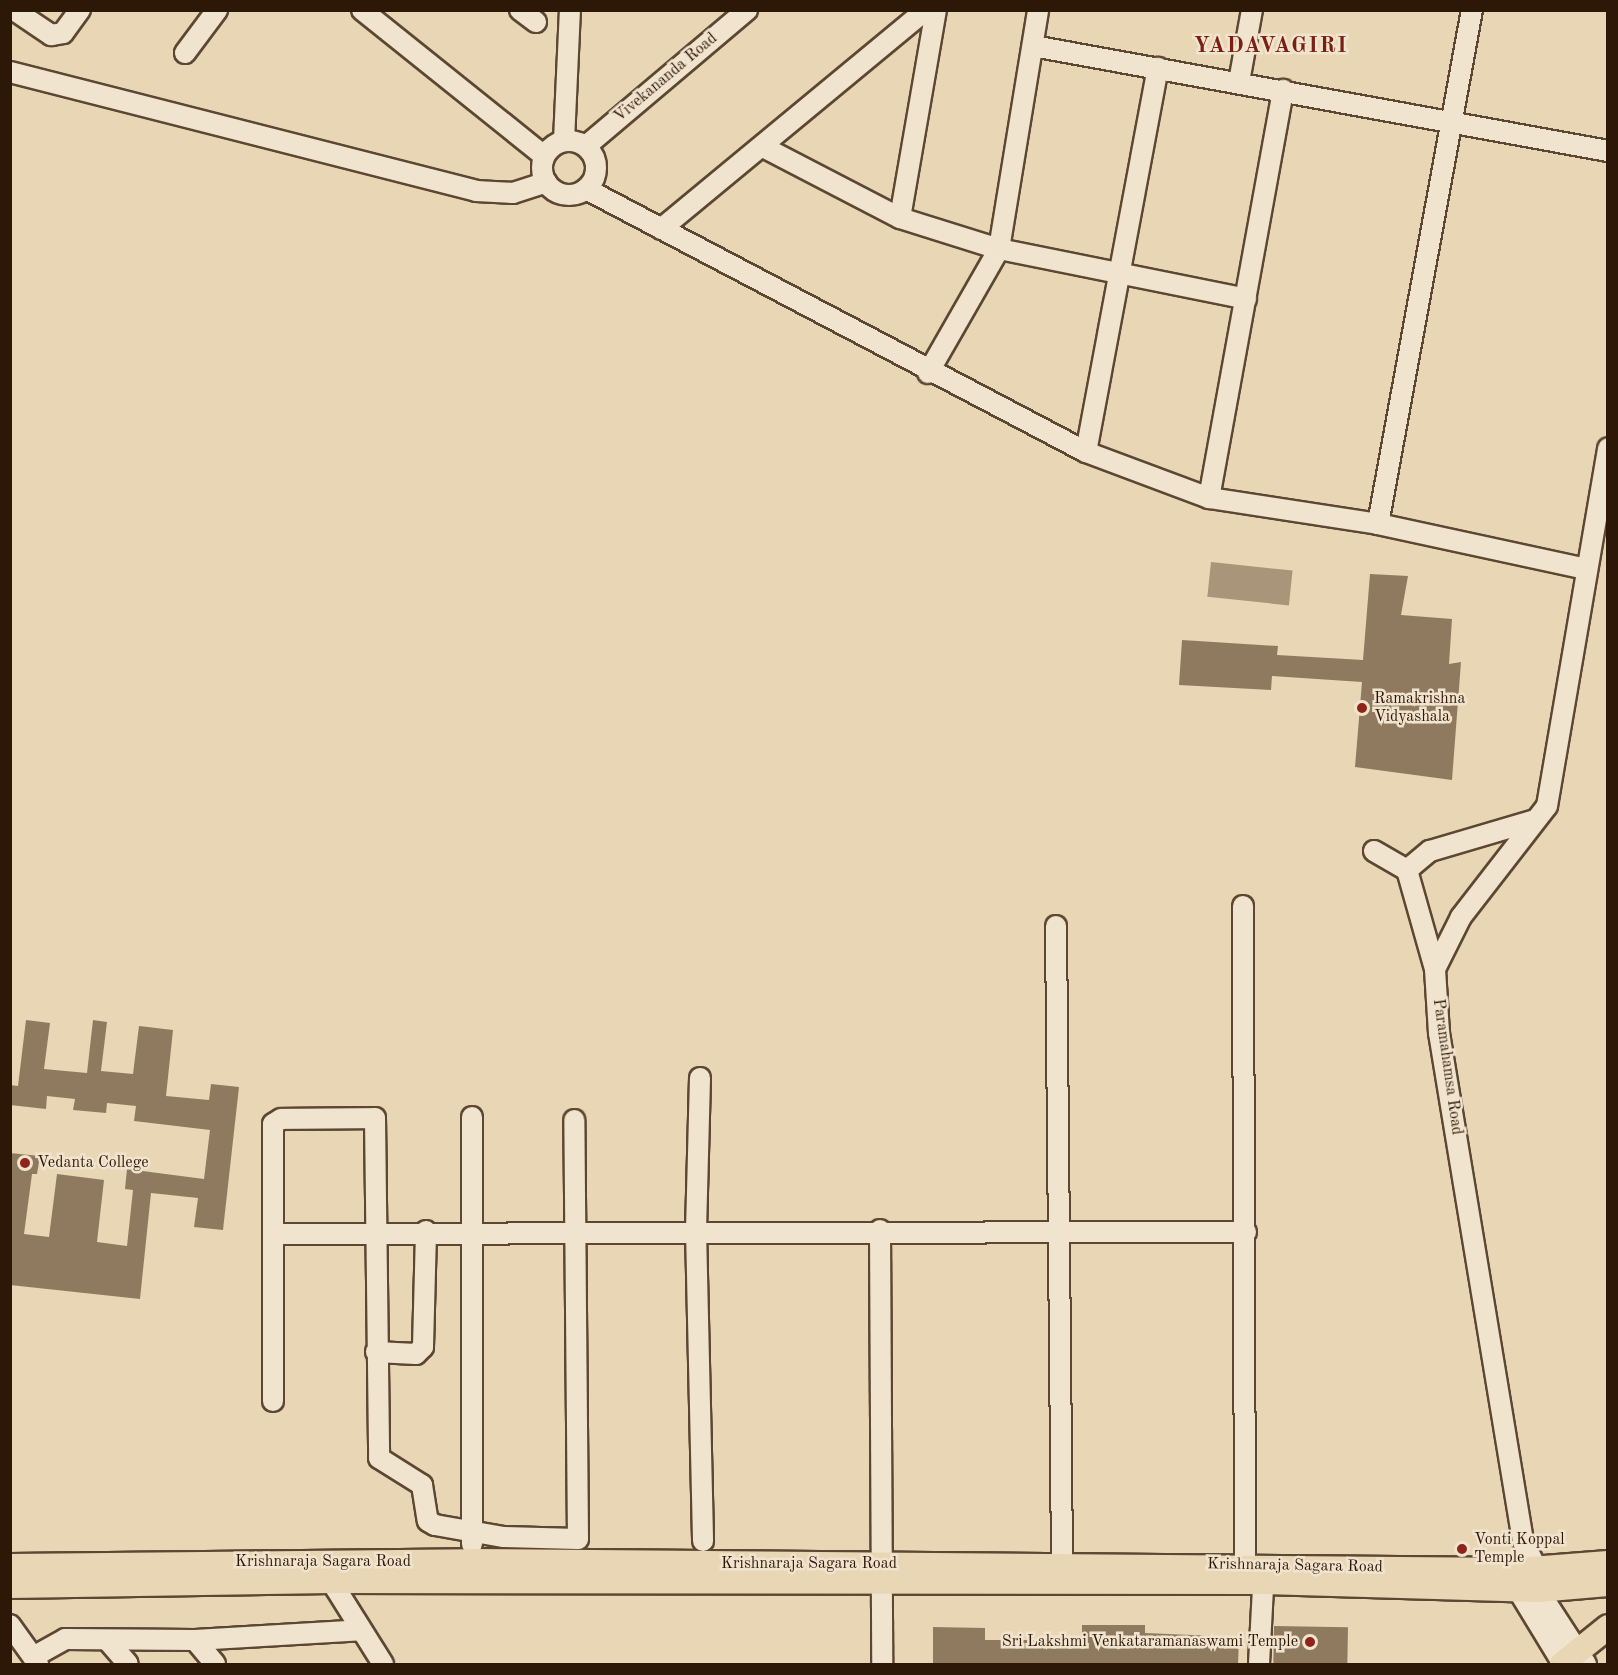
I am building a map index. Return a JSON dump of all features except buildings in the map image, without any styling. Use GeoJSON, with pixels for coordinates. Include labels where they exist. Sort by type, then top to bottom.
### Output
{"type":"FeatureCollection","features":[{"type":"Feature","properties":{"kind":"main road","name":"Krishnaraja Sagara Road"},"geometry":{"type":"LineString","coordinates":[[10,1566],[472,1562],[883,1574],[1062,1567],[1257,1571],[1608,1584]]}},
{"type":"Feature","properties":{"kind":"main road","name":"Krishnaraja Sagara Road"},"geometry":{"type":"LineString","coordinates":[[1527,1580],[1608,1563]]}},
{"type":"Feature","properties":{"kind":"main road","name":"Krishnaraja Sagara Road"},"geometry":{"type":"LineString","coordinates":[[10,1586],[1257,1571]]}},
{"type":"Feature","properties":{"kind":"main road"},"geometry":{"type":"LineString","coordinates":[[1570,1662],[1608,1627]]}},
{"type":"Feature","properties":{"kind":"street"},"geometry":{"type":"LineString","coordinates":[[14,10],[51,35],[63,33],[80,10]]}},
{"type":"Feature","properties":{"kind":"street"},"geometry":{"type":"LineString","coordinates":[[185,53],[217,10]]}},
{"type":"Feature","properties":{"kind":"street"},"geometry":{"type":"LineString","coordinates":[[362,10],[544,156],[546,182],[564,195],[586,189],[928,373],[1086,452],[1209,498],[1378,524],[1586,569]]}},
{"type":"Feature","properties":{"kind":"street"},"geometry":{"type":"LineString","coordinates":[[564,141],[570,10]]}},
{"type":"Feature","properties":{"kind":"street","name":"Vivekananda Road"},"geometry":{"type":"LineString","coordinates":[[586,146],[747,10]]}},
{"type":"Feature","properties":{"kind":"street"},"geometry":{"type":"LineString","coordinates":[[661,229],[765,148],[926,10]]}},
{"type":"Feature","properties":{"kind":"street"},"geometry":{"type":"LineString","coordinates":[[900,218],[936,10]]}},
{"type":"Feature","properties":{"kind":"street"},"geometry":{"type":"LineString","coordinates":[[928,373],[999,249],[1038,10]]}},
{"type":"Feature","properties":{"kind":"street"},"geometry":{"type":"LineString","coordinates":[[1239,82],[1252,10]]}},
{"type":"Feature","properties":{"kind":"street"},"geometry":{"type":"LineString","coordinates":[[1378,524],[1472,10]]}},
{"type":"Feature","properties":{"kind":"street"},"geometry":{"type":"LineString","coordinates":[[1033,46],[1452,120],[1608,151]]}},
{"type":"Feature","properties":{"kind":"street"},"geometry":{"type":"LineString","coordinates":[[1086,452],[1158,68]]}},
{"type":"Feature","properties":{"kind":"street"},"geometry":{"type":"LineString","coordinates":[[10,72],[476,191],[513,192],[546,182]]}},
{"type":"Feature","properties":{"kind":"street"},"geometry":{"type":"LineString","coordinates":[[1209,498],[1283,90]]}},
{"type":"Feature","properties":{"kind":"street"},"geometry":{"type":"LineString","coordinates":[[544,156],[564,141],[586,146],[596,167],[586,189]]}},
{"type":"Feature","properties":{"kind":"street"},"geometry":{"type":"LineString","coordinates":[[765,148],[900,218],[999,249],[1246,299]]}},
{"type":"Feature","properties":{"kind":"street"},"geometry":{"type":"LineString","coordinates":[[1435,969],[1461,917],[1547,806],[1608,448]]}},
{"type":"Feature","properties":{"kind":"street"},"geometry":{"type":"LineString","coordinates":[[1374,851],[1407,870],[1430,851],[1535,820]]}},
{"type":"Feature","properties":{"kind":"street","name":"Paramahamsa Road"},"geometry":{"type":"LineString","coordinates":[[1407,870],[1435,969],[1439,1033],[1523,1541],[1527,1580]]}},
{"type":"Feature","properties":{"kind":"street"},"geometry":{"type":"LineString","coordinates":[[1243,906],[1246,1232],[1259,1665]]}},
{"type":"Feature","properties":{"kind":"street"},"geometry":{"type":"LineString","coordinates":[[1056,926],[1062,1567]]}},
{"type":"Feature","properties":{"kind":"street"},"geometry":{"type":"LineString","coordinates":[[700,1078],[696,1230],[703,1541]]}},
{"type":"Feature","properties":{"kind":"street"},"geometry":{"type":"LineString","coordinates":[[472,1117],[472,1562]]}},
{"type":"Feature","properties":{"kind":"street"},"geometry":{"type":"LineString","coordinates":[[273,1401],[274,1234],[269,1135],[281,1119],[375,1118],[374,1231],[380,1458],[422,1485],[428,1521],[472,1533],[578,1539],[574,1120]]}},
{"type":"Feature","properties":{"kind":"street"},"geometry":{"type":"LineString","coordinates":[[274,1234],[472,1230],[1246,1232]]}},
{"type":"Feature","properties":{"kind":"street"},"geometry":{"type":"LineString","coordinates":[[880,1230],[882,1665]]}},
{"type":"Feature","properties":{"kind":"street"},"geometry":{"type":"LineString","coordinates":[[376,1352],[417,1354],[423,1347],[426,1231]]}},
{"type":"Feature","properties":{"kind":"street"},"geometry":{"type":"LineString","coordinates":[[1527,1580],[1570,1662]]}},
{"type":"Feature","properties":{"kind":"street"},"geometry":{"type":"LineString","coordinates":[[331,1581],[383,1665]]}},
{"type":"Feature","properties":{"kind":"street"},"geometry":{"type":"LineString","coordinates":[[10,1624],[36,1661],[65,1640],[195,1640],[361,1630]]}},
{"type":"Feature","properties":{"kind":"street"},"geometry":{"type":"LineString","coordinates":[[195,1640],[215,1665]]}},
{"type":"Feature","properties":{"kind":"street"},"geometry":{"type":"LineString","coordinates":[[108,1641],[128,1665]]}},
{"type":"Feature","properties":{"kind":"shaded area"},"geometry":{"type":"Polygon","coordinates":[[[1211,562],[1293,571],[1289,605],[1207,597],[1211,562]]]}},
{"type":"Feature","properties":{"kind":"place","name":"Ramakrishna Vidyashala"},"geometry":{"type":"Point","coordinates":[1362,708]}},
{"type":"Feature","properties":{"kind":"place","name":"Vedanta College"},"geometry":{"type":"Point","coordinates":[25,1163]}},
{"type":"Feature","properties":{"kind":"place","name":"Vonti Koppal Temple"},"geometry":{"type":"Point","coordinates":[1462,1549]}},
{"type":"Feature","properties":{"kind":"place","name":"Sri Lakshmi Venkataramanaswami Temple"},"geometry":{"type":"Point","coordinates":[1310,1642]}},
{"type":"Feature","properties":{"kind":"district","name":"YADAVAGIRI"},"geometry":{"type":"Point","coordinates":[1271,47]}}]}
